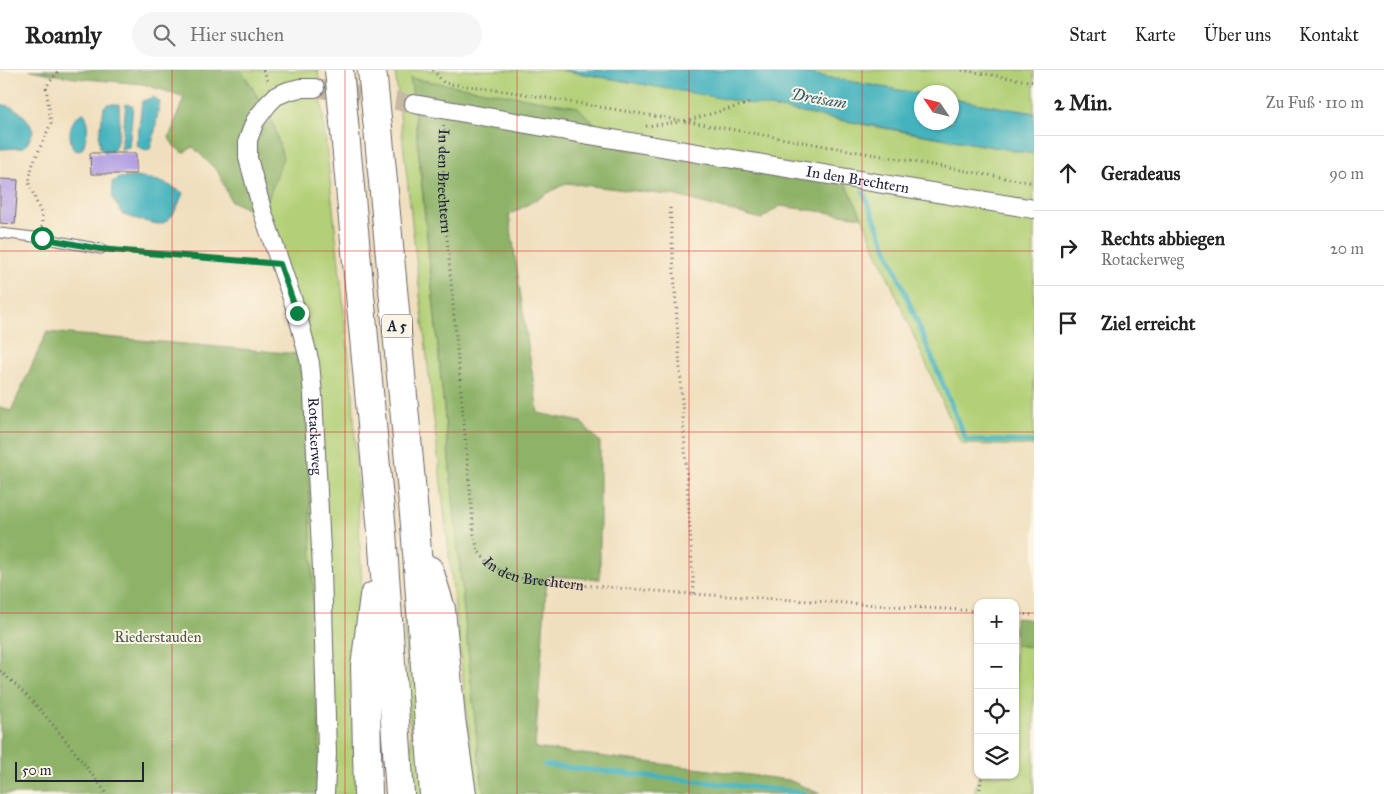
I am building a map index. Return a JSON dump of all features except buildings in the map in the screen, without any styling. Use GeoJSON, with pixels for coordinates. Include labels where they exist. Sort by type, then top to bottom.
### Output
{"type":"FeatureCollection","features":[{"type":"Feature","properties":{"kind":"highway","name":"A 5"},"geometry":{"type":"LineString","coordinates":[[339,70],[382,532],[400,794]]}},
{"type":"Feature","properties":{"kind":"highway","name":"A 5"},"geometry":{"type":"LineString","coordinates":[[372,70],[415,525],[434,794]]}},
{"type":"Feature","properties":{"kind":"highway"},"geometry":{"type":"LineString","coordinates":[[415,525],[441,609],[451,719],[462,794]]}},
{"type":"Feature","properties":{"kind":"highway"},"geometry":{"type":"LineString","coordinates":[[368,794],[365,667],[382,532]]}},
{"type":"Feature","properties":{"kind":"street","name":"Rotackerweg"},"geometry":{"type":"LineString","coordinates":[[314,88],[300,88],[288,91],[276,96],[268,104],[255,121],[248,140],[248,158],[263,213],[297,313],[310,363],[322,569],[327,753],[325,794]]}},
{"type":"Feature","properties":{"kind":"street","name":"In den Brechtern"},"geometry":{"type":"LineString","coordinates":[[414,104],[1034,209]]}},
{"type":"Feature","properties":{"kind":"lane"},"geometry":{"type":"LineString","coordinates":[[0,233],[42,238],[100,249]]}},
{"type":"Feature","properties":{"kind":"path"},"geometry":{"type":"LineString","coordinates":[[42,238],[42,216],[29,183],[32,166],[51,123],[46,87],[59,70]]}},
{"type":"Feature","properties":{"kind":"path"},"geometry":{"type":"LineString","coordinates":[[432,70],[444,83],[511,92],[684,121],[1034,183]]}},
{"type":"Feature","properties":{"kind":"path"},"geometry":{"type":"LineString","coordinates":[[962,70],[1034,82]]}},
{"type":"Feature","properties":{"kind":"path"},"geometry":{"type":"LineString","coordinates":[[684,121],[750,103]]}},
{"type":"Feature","properties":{"kind":"path","name":"In den Brechtern"},"geometry":{"type":"LineString","coordinates":[[444,109],[444,194],[474,534],[478,551],[488,563],[503,572],[520,578],[581,585],[694,594],[974,611]]}},
{"type":"Feature","properties":{"kind":"path"},"geometry":{"type":"LineString","coordinates":[[670,208],[694,594]]}},
{"type":"Feature","properties":{"kind":"path"},"geometry":{"type":"LineString","coordinates":[[100,249],[280,264]]}},
{"type":"Feature","properties":{"kind":"path"},"geometry":{"type":"LineString","coordinates":[[1019,614],[1034,615]]}},
{"type":"Feature","properties":{"kind":"path"},"geometry":{"type":"LineString","coordinates":[[0,671],[19,687],[66,740],[107,794]]}},
{"type":"Feature","properties":{"kind":"path"},"geometry":{"type":"LineString","coordinates":[[979,794],[981,779]]}},
{"type":"Feature","properties":{"kind":"green space"},"geometry":{"type":"Polygon","coordinates":[[[30,70],[241,70],[273,122],[283,158],[263,213],[254,212],[231,201],[218,172],[193,147],[183,153],[174,146],[169,138],[184,97],[143,84],[74,78],[30,70]]]}},
{"type":"Feature","properties":{"kind":"green space"},"geometry":{"type":"Polygon","coordinates":[[[241,70],[318,70],[353,394],[362,591],[355,794],[317,794],[305,382],[299,354],[273,267],[253,88],[241,70]]]}},
{"type":"Feature","properties":{"kind":"green space"},"geometry":{"type":"Polygon","coordinates":[[[395,70],[561,70],[1034,154],[1034,446],[961,444],[845,182],[618,148],[411,78],[479,761],[484,794],[477,794],[395,70]]]}},
{"type":"Feature","properties":{"kind":"green space"},"geometry":{"type":"Polygon","coordinates":[[[787,70],[1034,70],[1034,113],[959,100],[959,85],[914,85],[914,93],[787,70]]]}},
{"type":"Feature","properties":{"kind":"green space"},"geometry":{"type":"Polygon","coordinates":[[[410,78],[578,107],[618,148],[845,182],[862,217],[780,206],[761,219],[677,196],[566,183],[509,215],[538,413],[581,422],[600,442],[600,579],[547,576],[535,748],[789,780],[820,794],[484,794],[479,761],[410,78]]]}},
{"type":"Feature","properties":{"kind":"green space","name":"Riederstauden"},"geometry":{"type":"Polygon","coordinates":[[[47,332],[299,354],[305,382],[320,753],[317,794],[0,794],[0,407],[11,411],[47,332]]]}},
{"type":"Feature","properties":{"kind":"green space"},"geometry":{"type":"Polygon","coordinates":[[[412,602],[424,794],[414,794],[403,605],[412,602]]]}},
{"type":"Feature","properties":{"kind":"green space"},"geometry":{"type":"Polygon","coordinates":[[[1019,618],[1034,620],[1034,647],[1019,645],[1019,618]]]}},
{"type":"Feature","properties":{"kind":"green space"},"geometry":{"type":"Polygon","coordinates":[[[1019,645],[1034,647],[1034,794],[974,794],[978,779],[1019,779],[1019,645]]]}},
{"type":"Feature","properties":{"kind":"water","name":"Dreisam"},"geometry":{"type":"Polygon","coordinates":[[[561,70],[787,70],[914,93],[914,130],[959,130],[959,100],[1034,113],[1034,154],[561,70]]]}},
{"type":"Feature","properties":{"kind":"water"},"geometry":{"type":"Polygon","coordinates":[[[154,97],[160,102],[155,132],[150,149],[145,150],[137,146],[142,101],[154,97]]]}},
{"type":"Feature","properties":{"kind":"water"},"geometry":{"type":"Polygon","coordinates":[[[0,104],[11,107],[21,113],[31,125],[33,131],[28,143],[22,148],[0,149],[0,104]]]}},
{"type":"Feature","properties":{"kind":"water"},"geometry":{"type":"Polygon","coordinates":[[[108,104],[119,104],[120,116],[116,146],[113,151],[105,152],[100,148],[99,136],[104,107],[108,104]]]}},
{"type":"Feature","properties":{"kind":"water"},"geometry":{"type":"Polygon","coordinates":[[[126,104],[133,106],[129,147],[121,149],[126,104]]]}},
{"type":"Feature","properties":{"kind":"water"},"geometry":{"type":"Polygon","coordinates":[[[84,113],[88,125],[83,148],[79,151],[74,150],[70,140],[72,123],[79,115],[84,113]]]}},
{"type":"Feature","properties":{"kind":"water"},"geometry":{"type":"Polygon","coordinates":[[[135,177],[160,182],[183,193],[174,212],[164,223],[156,224],[123,215],[113,199],[112,182],[120,178],[135,177]]]}},
{"type":"Feature","properties":{"kind":"waterway"},"geometry":{"type":"LineString","coordinates":[[863,191],[966,440],[1034,442]]}},
{"type":"Feature","properties":{"kind":"waterway"},"geometry":{"type":"LineString","coordinates":[[545,765],[805,794]]}},
{"type":"Feature","properties":{"kind":"tunnel"},"geometry":{"type":"LineString","coordinates":[[315,88],[414,104]]}},
{"type":"Feature","properties":{"kind":"route"},"geometry":{"type":"LineString","coordinates":[[42,238],[100,249],[280,264],[297,313]]}}]}
